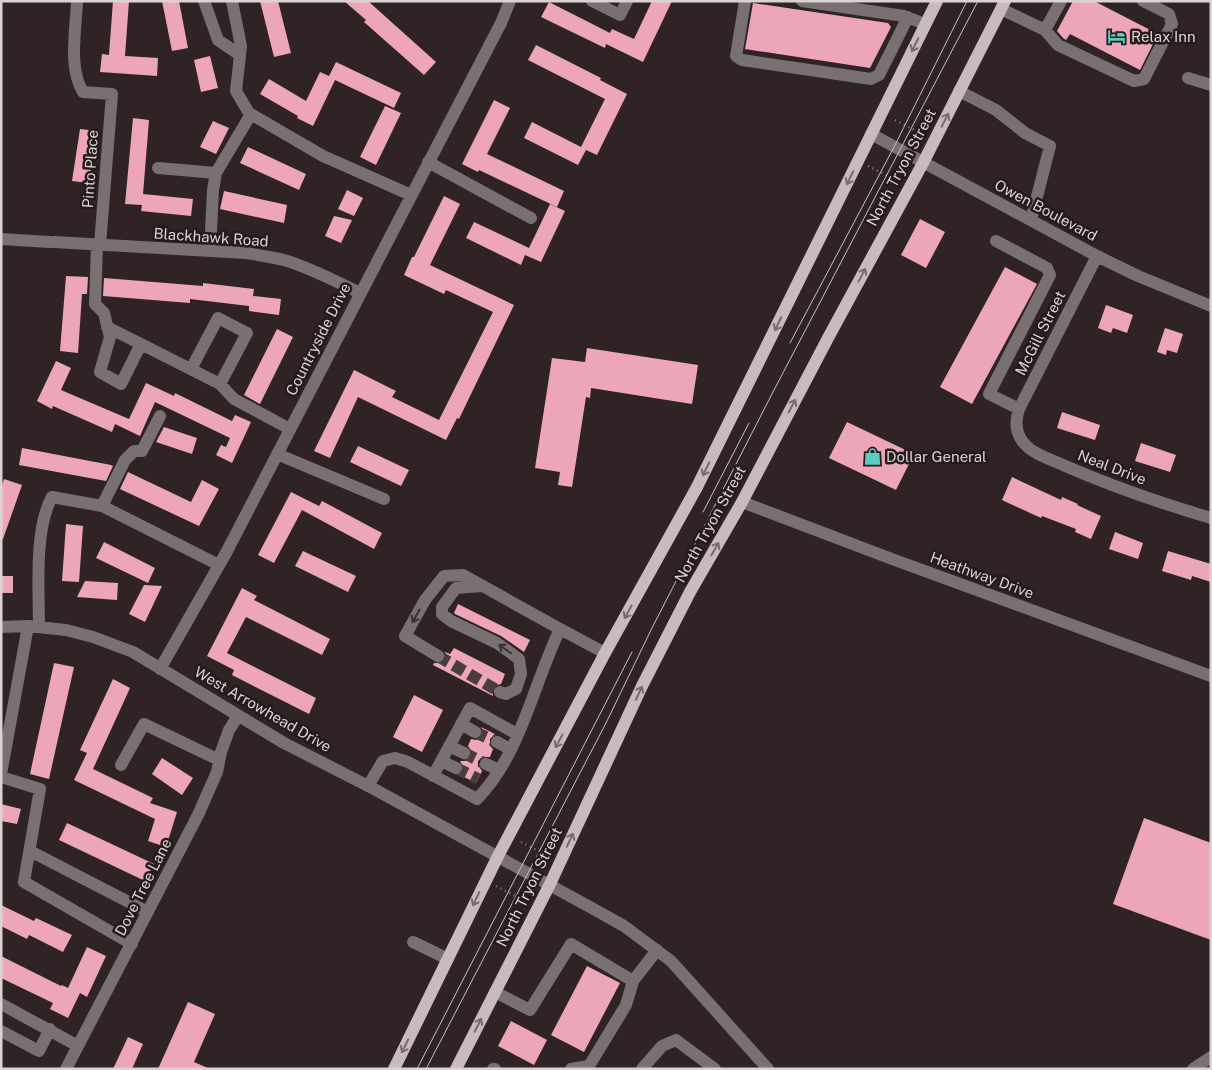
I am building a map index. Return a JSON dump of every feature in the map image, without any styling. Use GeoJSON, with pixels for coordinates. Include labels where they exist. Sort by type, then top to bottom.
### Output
{"type":"FeatureCollection","features":[{"type":"Feature","properties":{"kind":"main road","name":"North Tryon Street"},"geometry":{"type":"LineString","coordinates":[[394,1069],[498,856],[697,486],[937,1]]}},
{"type":"Feature","properties":{"kind":"main road","name":"North Tryon Street"},"geometry":{"type":"LineString","coordinates":[[456,1069],[550,884],[642,686],[690,592],[742,502],[923,163],[1003,5]]}},
{"type":"Feature","properties":{"kind":"street","name":"Pinto Place"},"geometry":{"type":"LineString","coordinates":[[77,1],[74,66],[78,84],[83,92],[112,94],[95,304],[104,313],[107,327]]}},
{"type":"Feature","properties":{"kind":"street"},"geometry":{"type":"LineString","coordinates":[[204,1],[218,40],[240,55]]}},
{"type":"Feature","properties":{"kind":"street"},"geometry":{"type":"LineString","coordinates":[[232,1],[241,46],[236,91],[251,114],[323,156],[411,195]]}},
{"type":"Feature","properties":{"kind":"street","name":"Countryside Drive"},"geometry":{"type":"LineString","coordinates":[[160,669],[219,565],[501,23],[510,1]]}},
{"type":"Feature","properties":{"kind":"street"},"geometry":{"type":"LineString","coordinates":[[592,1],[620,15],[627,1]]}},
{"type":"Feature","properties":{"kind":"street"},"geometry":{"type":"LineString","coordinates":[[745,1],[736,56],[742,60],[871,79],[879,75],[908,17]]}},
{"type":"Feature","properties":{"kind":"street"},"geometry":{"type":"LineString","coordinates":[[802,1],[908,17],[925,24]]}},
{"type":"Feature","properties":{"kind":"street"},"geometry":{"type":"LineString","coordinates":[[1045,30],[1061,1]]}},
{"type":"Feature","properties":{"kind":"street"},"geometry":{"type":"LineString","coordinates":[[1003,5],[1045,30],[1058,45],[1134,81],[1144,78],[1172,24],[1169,14],[1143,1]]}},
{"type":"Feature","properties":{"kind":"street"},"geometry":{"type":"LineString","coordinates":[[1188,78],[1211,84]]}},
{"type":"Feature","properties":{"kind":"street"},"geometry":{"type":"LineString","coordinates":[[959,91],[996,110],[1025,133],[1050,146],[1031,220]]}},
{"type":"Feature","properties":{"kind":"street"},"geometry":{"type":"LineString","coordinates":[[210,252],[213,190],[216,173],[251,114]]}},
{"type":"Feature","properties":{"kind":"street","name":"Owen Boulevard"},"geometry":{"type":"LineString","coordinates":[[871,134],[1097,256],[1138,276],[1211,306]]}},
{"type":"Feature","properties":{"kind":"street"},"geometry":{"type":"LineString","coordinates":[[428,162],[531,218]]}},
{"type":"Feature","properties":{"kind":"street"},"geometry":{"type":"LineString","coordinates":[[158,168],[216,173]]}},
{"type":"Feature","properties":{"kind":"street","name":"Blackhawk Road"},"geometry":{"type":"LineString","coordinates":[[1,239],[246,253],[284,260],[321,274],[360,293]]}},
{"type":"Feature","properties":{"kind":"street"},"geometry":{"type":"LineString","coordinates":[[996,241],[1047,268],[1050,275],[989,394],[1019,409]]}},
{"type":"Feature","properties":{"kind":"street","name":"McGill Street"},"geometry":{"type":"LineString","coordinates":[[1016,426],[1019,409],[1097,256]]}},
{"type":"Feature","properties":{"kind":"street"},"geometry":{"type":"LineString","coordinates":[[191,369],[218,318],[247,333],[220,384]]}},
{"type":"Feature","properties":{"kind":"street"},"geometry":{"type":"LineString","coordinates":[[107,327],[110,337],[100,372],[121,384],[141,344]]}},
{"type":"Feature","properties":{"kind":"street"},"geometry":{"type":"LineString","coordinates":[[107,327],[220,384],[234,399],[290,429]]}},
{"type":"Feature","properties":{"kind":"street"},"geometry":{"type":"LineString","coordinates":[[102,506],[126,460],[134,451],[142,451],[160,416]]}},
{"type":"Feature","properties":{"kind":"street","name":"Neal Drive"},"geometry":{"type":"LineString","coordinates":[[1016,426],[1023,442],[1040,455],[1138,494],[1211,518]]}},
{"type":"Feature","properties":{"kind":"street"},"geometry":{"type":"LineString","coordinates":[[277,454],[384,499]]}},
{"type":"Feature","properties":{"kind":"street"},"geometry":{"type":"LineString","coordinates":[[132,944],[24,882],[40,789],[1,776],[33,627],[41,531],[45,509],[52,497],[102,506],[219,565]]}},
{"type":"Feature","properties":{"kind":"street","name":"Heathway Drive"},"geometry":{"type":"LineString","coordinates":[[742,502],[902,563],[1211,676]]}},
{"type":"Feature","properties":{"kind":"street"},"geometry":{"type":"LineString","coordinates":[[438,656],[405,636],[425,600],[444,576],[463,574],[606,653]]}},
{"type":"Feature","properties":{"kind":"street"},"geometry":{"type":"LineString","coordinates":[[483,586],[456,588],[442,607],[442,614],[451,621],[497,644],[519,659],[522,674],[516,689],[506,694],[500,692]]}},
{"type":"Feature","properties":{"kind":"street","name":"West Arrowhead Drive"},"geometry":{"type":"LineString","coordinates":[[1,627],[66,630],[119,645],[284,743],[368,786],[624,926],[671,961],[768,1069]]}},
{"type":"Feature","properties":{"kind":"street"},"geometry":{"type":"LineString","coordinates":[[368,786],[384,762],[395,758],[408,762],[477,799],[490,785],[510,749],[527,714],[548,654],[560,629]]}},
{"type":"Feature","properties":{"kind":"street"},"geometry":{"type":"LineString","coordinates":[[433,776],[470,708],[517,734]]}},
{"type":"Feature","properties":{"kind":"street","name":"Dove Tree Lane"},"geometry":{"type":"LineString","coordinates":[[66,1069],[212,786],[229,730],[238,716]]}},
{"type":"Feature","properties":{"kind":"street"},"geometry":{"type":"LineString","coordinates":[[121,765],[144,724],[219,760]]}},
{"type":"Feature","properties":{"kind":"street"},"geometry":{"type":"LineString","coordinates":[[461,724],[475,732]]}},
{"type":"Feature","properties":{"kind":"street"},"geometry":{"type":"LineString","coordinates":[[497,742],[510,749]]}},
{"type":"Feature","properties":{"kind":"street"},"geometry":{"type":"LineString","coordinates":[[449,746],[464,753]]}},
{"type":"Feature","properties":{"kind":"street"},"geometry":{"type":"LineString","coordinates":[[441,761],[456,768]]}},
{"type":"Feature","properties":{"kind":"street"},"geometry":{"type":"LineString","coordinates":[[486,764],[499,770]]}},
{"type":"Feature","properties":{"kind":"street"},"geometry":{"type":"LineString","coordinates":[[478,779],[490,785]]}},
{"type":"Feature","properties":{"kind":"street"},"geometry":{"type":"LineString","coordinates":[[30,851],[148,912]]}},
{"type":"Feature","properties":{"kind":"street"},"geometry":{"type":"LineString","coordinates":[[414,942],[448,958]]}},
{"type":"Feature","properties":{"kind":"street"},"geometry":{"type":"LineString","coordinates":[[495,992],[530,1010],[571,944],[633,981]]}},
{"type":"Feature","properties":{"kind":"street"},"geometry":{"type":"LineString","coordinates":[[570,1069],[589,1066],[626,1005],[633,981],[657,950]]}},
{"type":"Feature","properties":{"kind":"street"},"geometry":{"type":"LineString","coordinates":[[1,1004],[50,1029],[78,1046]]}},
{"type":"Feature","properties":{"kind":"street"},"geometry":{"type":"LineString","coordinates":[[1,1031],[39,1051],[50,1029]]}},
{"type":"Feature","properties":{"kind":"street"},"geometry":{"type":"LineString","coordinates":[[642,1069],[662,1046],[676,1040],[715,1069]]}},
{"type":"Feature","properties":{"kind":"street"},"geometry":{"type":"LineString","coordinates":[[1193,1069],[1211,1057]]}},
{"type":"Feature","properties":{"kind":"path"},"geometry":{"type":"LineString","coordinates":[[895,120],[924,136]]}},
{"type":"Feature","properties":{"kind":"path"},"geometry":{"type":"LineString","coordinates":[[865,164],[896,180]]}},
{"type":"Feature","properties":{"kind":"path"},"geometry":{"type":"LineString","coordinates":[[521,842],[551,857]]}},
{"type":"Feature","properties":{"kind":"path"},"geometry":{"type":"LineString","coordinates":[[492,884],[522,900]]}},
{"type":"Feature","properties":{"kind":"building"},"geometry":{"type":"Polygon","coordinates":[[[113,1],[129,1],[125,56],[158,58],[157,76],[100,72],[102,54],[109,55],[113,1]]]}},
{"type":"Feature","properties":{"kind":"building"},"geometry":{"type":"Polygon","coordinates":[[[162,1],[179,1],[188,48],[172,51],[162,1]]]}},
{"type":"Feature","properties":{"kind":"building"},"geometry":{"type":"Polygon","coordinates":[[[260,1],[278,1],[291,53],[274,57],[260,1]]]}},
{"type":"Feature","properties":{"kind":"building"},"geometry":{"type":"Polygon","coordinates":[[[344,1],[368,1],[436,62],[424,75],[364,22],[366,20],[344,1]]]}},
{"type":"Feature","properties":{"kind":"building"},"geometry":{"type":"Polygon","coordinates":[[[652,1],[672,1],[643,62],[606,44],[605,48],[541,17],[549,2],[610,33],[612,29],[634,39],[652,1]]]}},
{"type":"Feature","properties":{"kind":"building","name":"Relax Inn"},"geometry":{"type":"Polygon","coordinates":[[[1073,1],[1094,1],[1158,34],[1140,70],[1070,34],[1066,40],[1063,38],[1057,31],[1073,1]]]}},
{"type":"Feature","properties":{"kind":"building"},"geometry":{"type":"Polygon","coordinates":[[[753,3],[888,23],[891,27],[870,68],[745,49],[753,3]]]}},
{"type":"Feature","properties":{"kind":"building"},"geometry":{"type":"Polygon","coordinates":[[[536,45],[601,78],[600,80],[627,94],[597,155],[586,150],[578,165],[524,138],[532,122],[581,147],[605,99],[528,60],[536,45]]]}},
{"type":"Feature","properties":{"kind":"building"},"geometry":{"type":"Polygon","coordinates":[[[210,56],[218,88],[201,92],[194,60],[210,56]]]}},
{"type":"Feature","properties":{"kind":"building"},"geometry":{"type":"Polygon","coordinates":[[[336,62],[401,93],[394,108],[335,80],[313,126],[260,94],[269,79],[306,101],[320,72],[329,76],[336,62]]]}},
{"type":"Feature","properties":{"kind":"building"},"geometry":{"type":"Polygon","coordinates":[[[494,100],[510,108],[487,154],[564,191],[557,207],[479,170],[478,172],[462,164],[494,100]]]}},
{"type":"Feature","properties":{"kind":"building"},"geometry":{"type":"Polygon","coordinates":[[[385,106],[401,113],[376,165],[360,157],[385,106]]]}},
{"type":"Feature","properties":{"kind":"building"},"geometry":{"type":"Polygon","coordinates":[[[133,118],[149,120],[143,194],[193,199],[191,216],[141,211],[142,205],[125,204],[133,118]]]}},
{"type":"Feature","properties":{"kind":"building"},"geometry":{"type":"Polygon","coordinates":[[[213,121],[229,128],[216,154],[200,147],[213,121]]]}},
{"type":"Feature","properties":{"kind":"building"},"geometry":{"type":"Polygon","coordinates":[[[80,129],[97,131],[89,183],[72,181],[80,129]]]}},
{"type":"Feature","properties":{"kind":"building"},"geometry":{"type":"Polygon","coordinates":[[[248,147],[306,174],[299,190],[240,163],[248,147]]]}},
{"type":"Feature","properties":{"kind":"building"},"geometry":{"type":"Polygon","coordinates":[[[347,190],[363,198],[354,216],[338,209],[347,190]]]}},
{"type":"Feature","properties":{"kind":"building"},"geometry":{"type":"Polygon","coordinates":[[[224,191],[287,205],[284,223],[220,209],[224,191]]]}},
{"type":"Feature","properties":{"kind":"building"},"geometry":{"type":"Polygon","coordinates":[[[444,196],[460,204],[430,265],[514,305],[459,419],[457,418],[446,440],[358,397],[330,458],[314,451],[354,370],[396,391],[392,397],[439,420],[493,312],[446,290],[444,294],[404,275],[444,196]]]}},
{"type":"Feature","properties":{"kind":"building"},"geometry":{"type":"Polygon","coordinates":[[[550,204],[565,211],[541,262],[525,255],[521,265],[466,238],[474,222],[529,248],[550,204]]]}},
{"type":"Feature","properties":{"kind":"building"},"geometry":{"type":"Polygon","coordinates":[[[334,216],[352,220],[341,243],[325,236],[334,216]]]}},
{"type":"Feature","properties":{"kind":"building"},"geometry":{"type":"Polygon","coordinates":[[[920,219],[945,232],[926,268],[901,255],[920,219]]]}},
{"type":"Feature","properties":{"kind":"building"},"geometry":{"type":"Polygon","coordinates":[[[1005,267],[1037,284],[972,404],[940,387],[1005,267]]]}},
{"type":"Feature","properties":{"kind":"building"},"geometry":{"type":"Polygon","coordinates":[[[66,276],[88,277],[87,294],[82,294],[78,353],[60,351],[66,276]]]}},
{"type":"Feature","properties":{"kind":"building"},"geometry":{"type":"Polygon","coordinates":[[[104,278],[203,286],[203,283],[254,289],[253,296],[281,299],[279,315],[249,311],[249,306],[190,299],[190,303],[103,296],[104,278]]]}},
{"type":"Feature","properties":{"kind":"building"},"geometry":{"type":"Polygon","coordinates":[[[1106,305],[1133,315],[1127,333],[1113,328],[1111,333],[1098,328],[1106,305]]]}},
{"type":"Feature","properties":{"kind":"building"},"geometry":{"type":"Polygon","coordinates":[[[1165,328],[1183,334],[1177,353],[1167,350],[1166,355],[1157,352],[1165,328]]]}},
{"type":"Feature","properties":{"kind":"building"},"geometry":{"type":"Polygon","coordinates":[[[277,329],[293,337],[260,404],[244,395],[277,329]]]}},
{"type":"Feature","properties":{"kind":"building"},"geometry":{"type":"Polygon","coordinates":[[[587,348],[698,365],[692,404],[591,388],[590,398],[586,397],[572,487],[558,485],[560,472],[535,468],[552,358],[585,362],[587,348]]]}},
{"type":"Feature","properties":{"kind":"building"},"geometry":{"type":"Polygon","coordinates":[[[56,361],[71,368],[61,390],[129,419],[146,383],[174,396],[175,393],[232,421],[235,415],[251,422],[232,463],[216,455],[221,445],[226,447],[230,438],[155,402],[140,436],[115,424],[112,432],[53,406],[52,409],[37,401],[56,361]]]}},
{"type":"Feature","properties":{"kind":"building"},"geometry":{"type":"Polygon","coordinates":[[[1062,412],[1100,425],[1095,440],[1057,428],[1062,412]]]}},
{"type":"Feature","properties":{"kind":"building","name":"Dollar General"},"geometry":{"type":"Polygon","coordinates":[[[847,422],[914,454],[896,490],[829,458],[847,422]]]}},
{"type":"Feature","properties":{"kind":"building"},"geometry":{"type":"Polygon","coordinates":[[[164,427],[197,438],[192,454],[156,442],[164,427]]]}},
{"type":"Feature","properties":{"kind":"building"},"geometry":{"type":"Polygon","coordinates":[[[1141,443],[1176,455],[1170,472],[1135,461],[1141,443]]]}},
{"type":"Feature","properties":{"kind":"building"},"geometry":{"type":"Polygon","coordinates":[[[358,446],[409,470],[401,486],[350,462],[358,446]]]}},
{"type":"Feature","properties":{"kind":"building"},"geometry":{"type":"Polygon","coordinates":[[[22,448],[113,466],[106,481],[19,465],[22,448]]]}},
{"type":"Feature","properties":{"kind":"building"},"geometry":{"type":"Polygon","coordinates":[[[128,472],[191,502],[202,480],[219,489],[199,526],[120,489],[128,472]]]}},
{"type":"Feature","properties":{"kind":"building"},"geometry":{"type":"Polygon","coordinates":[[[1012,477],[1061,500],[1062,497],[1078,504],[1101,516],[1091,539],[1075,532],[1076,529],[1042,516],[1041,518],[1002,500],[1012,477]]]}},
{"type":"Feature","properties":{"kind":"building"},"geometry":{"type":"Polygon","coordinates":[[[4,479],[22,485],[3,539],[1,539],[1,488],[4,479]]]}},
{"type":"Feature","properties":{"kind":"building"},"geometry":{"type":"Polygon","coordinates":[[[291,492],[319,506],[322,501],[382,533],[374,549],[302,510],[274,563],[258,555],[291,492]]]}},
{"type":"Feature","properties":{"kind":"building"},"geometry":{"type":"Polygon","coordinates":[[[66,524],[83,526],[79,582],[62,581],[66,524]]]}},
{"type":"Feature","properties":{"kind":"building"},"geometry":{"type":"Polygon","coordinates":[[[1115,532],[1143,543],[1138,559],[1109,549],[1115,532]]]}},
{"type":"Feature","properties":{"kind":"building"},"geometry":{"type":"Polygon","coordinates":[[[104,542],[155,568],[148,583],[96,558],[104,542]]]}},
{"type":"Feature","properties":{"kind":"building"},"geometry":{"type":"Polygon","coordinates":[[[303,551],[356,576],[348,592],[295,566],[303,551]]]}},
{"type":"Feature","properties":{"kind":"building"},"geometry":{"type":"Polygon","coordinates":[[[1168,551],[1211,564],[1211,582],[1192,576],[1191,580],[1162,571],[1168,551]]]}},
{"type":"Feature","properties":{"kind":"building"},"geometry":{"type":"Polygon","coordinates":[[[1,576],[13,576],[13,593],[1,593],[1,576]]]}},
{"type":"Feature","properties":{"kind":"building"},"geometry":{"type":"Polygon","coordinates":[[[85,581],[118,583],[117,600],[77,597],[85,581]]]}},
{"type":"Feature","properties":{"kind":"building"},"geometry":{"type":"Polygon","coordinates":[[[144,585],[162,586],[145,622],[129,614],[144,585]]]}},
{"type":"Feature","properties":{"kind":"building"},"geometry":{"type":"Polygon","coordinates":[[[242,588],[257,596],[254,600],[330,639],[322,655],[246,617],[227,653],[316,698],[309,714],[232,675],[234,670],[207,656],[242,588]]]}},
{"type":"Feature","properties":{"kind":"building"},"geometry":{"type":"Polygon","coordinates":[[[458,604],[530,640],[524,652],[501,636],[455,614],[458,604]]]}},
{"type":"Feature","properties":{"kind":"building"},"geometry":{"type":"Polygon","coordinates":[[[454,648],[505,674],[501,684],[492,689],[493,696],[433,665],[434,663],[442,663],[446,657],[445,652],[450,654],[454,648]]]}},
{"type":"Feature","properties":{"kind":"building"},"geometry":{"type":"Polygon","coordinates":[[[54,663],[74,667],[49,779],[30,774],[54,663]]]}},
{"type":"Feature","properties":{"kind":"building"},"geometry":{"type":"Polygon","coordinates":[[[113,679],[130,688],[93,769],[153,798],[150,803],[177,812],[166,847],[148,841],[155,819],[74,780],[87,753],[80,750],[113,679]]]}},
{"type":"Feature","properties":{"kind":"building"},"geometry":{"type":"Polygon","coordinates":[[[414,695],[443,710],[422,752],[393,737],[414,695]]]}},
{"type":"Feature","properties":{"kind":"building"},"geometry":{"type":"Polygon","coordinates":[[[481,727],[495,734],[490,739],[490,746],[493,749],[490,757],[482,757],[478,761],[482,771],[476,783],[460,775],[464,768],[460,761],[465,761],[471,757],[472,752],[468,746],[471,739],[476,740],[482,736],[483,731],[481,727]]]}},
{"type":"Feature","properties":{"kind":"building"},"geometry":{"type":"Polygon","coordinates":[[[162,758],[193,778],[182,795],[152,774],[162,758]]]}},
{"type":"Feature","properties":{"kind":"building"},"geometry":{"type":"Polygon","coordinates":[[[1,804],[21,809],[17,824],[1,821],[1,804]]]}},
{"type":"Feature","properties":{"kind":"building"},"geometry":{"type":"Polygon","coordinates":[[[1144,818],[1211,843],[1211,940],[1113,904],[1144,818]]]}},
{"type":"Feature","properties":{"kind":"building"},"geometry":{"type":"Polygon","coordinates":[[[67,823],[154,864],[145,881],[59,840],[67,823]]]}},
{"type":"Feature","properties":{"kind":"building"},"geometry":{"type":"Polygon","coordinates":[[[1,905],[34,921],[36,918],[72,935],[63,952],[29,935],[27,939],[1,926],[1,905]]]}},
{"type":"Feature","properties":{"kind":"building"},"geometry":{"type":"Polygon","coordinates":[[[87,947],[106,956],[87,997],[80,993],[68,1018],[50,1009],[53,1003],[1,978],[1,956],[68,988],[87,947]]]}},
{"type":"Feature","properties":{"kind":"building"},"geometry":{"type":"Polygon","coordinates":[[[587,966],[620,983],[584,1052],[551,1035],[587,966]]]}},
{"type":"Feature","properties":{"kind":"building"},"geometry":{"type":"Polygon","coordinates":[[[188,1002],[215,1014],[194,1062],[210,1069],[158,1069],[188,1002]]]}},
{"type":"Feature","properties":{"kind":"building"},"geometry":{"type":"Polygon","coordinates":[[[511,1021],[547,1040],[534,1065],[498,1046],[511,1021]]]}},
{"type":"Feature","properties":{"kind":"building"},"geometry":{"type":"Polygon","coordinates":[[[128,1037],[143,1044],[132,1069],[113,1069],[128,1037]]]}},
{"type":"Feature","properties":{"kind":"tunnel"},"geometry":{"type":"LineString","coordinates":[[438,656],[500,692]]}},
{"type":"Feature","properties":{"kind":"tunnel"},"geometry":{"type":"LineString","coordinates":[[475,732],[497,742]]}},
{"type":"Feature","properties":{"kind":"tunnel"},"geometry":{"type":"LineString","coordinates":[[464,753],[486,764]]}},
{"type":"Feature","properties":{"kind":"tunnel"},"geometry":{"type":"LineString","coordinates":[[456,768],[478,779]]}},
{"type":"Feature","properties":{"kind":"tram line"},"geometry":{"type":"LineString","coordinates":[[790,343],[894,147],[967,1]]}},
{"type":"Feature","properties":{"kind":"tram line"},"geometry":{"type":"LineString","coordinates":[[426,1069],[606,723],[652,628],[774,390],[978,1]]}},
{"type":"Feature","properties":{"kind":"tram line"},"geometry":{"type":"LineString","coordinates":[[703,512],[749,423]]}},
{"type":"Feature","properties":{"kind":"tram line"},"geometry":{"type":"LineString","coordinates":[[417,1069],[632,652]]}},
{"type":"Feature","properties":{"kind":"place","name":"Relax Inn"},"geometry":{"type":"Point","coordinates":[1117,36]}},
{"type":"Feature","properties":{"kind":"place","name":"Dollar General"},"geometry":{"type":"Point","coordinates":[872,456]}}]}
